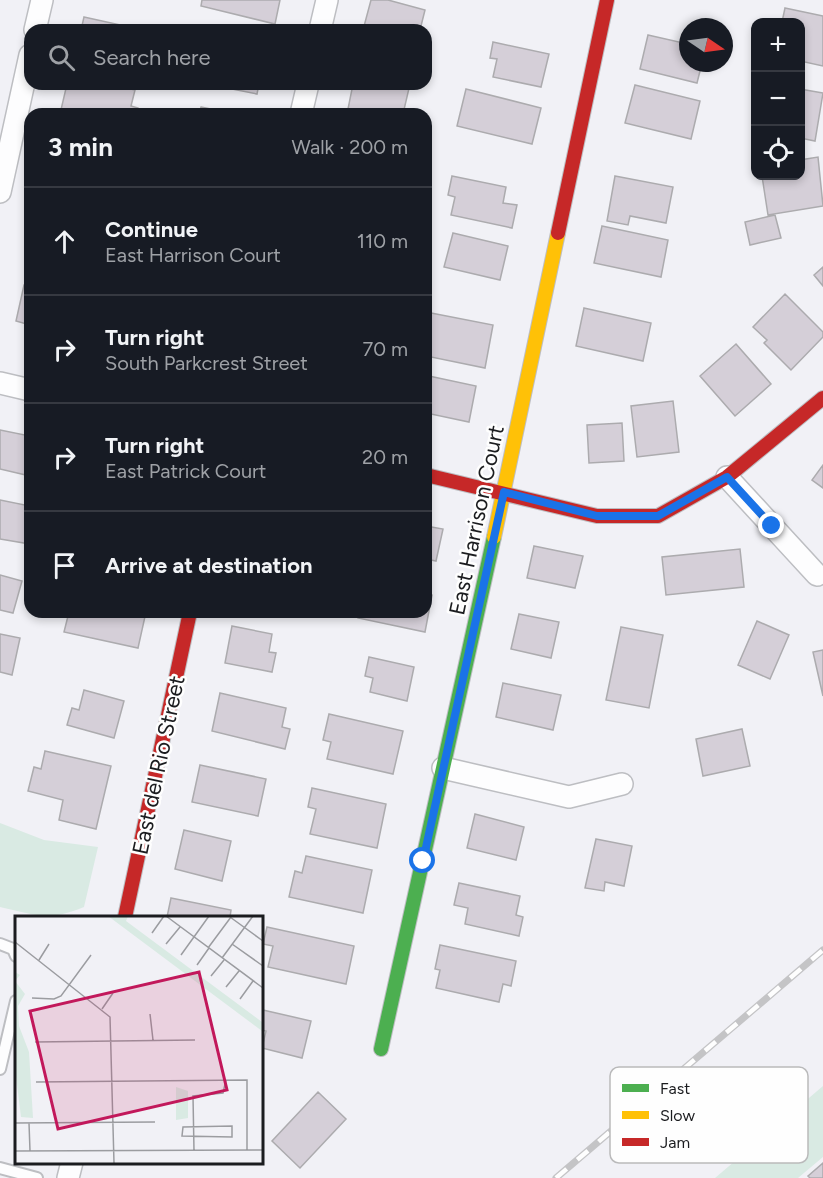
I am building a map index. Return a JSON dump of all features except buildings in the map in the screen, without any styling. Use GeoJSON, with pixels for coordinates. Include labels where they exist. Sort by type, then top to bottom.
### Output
{"type":"FeatureCollection","features":[{"type":"Feature","properties":{"kind":"street"},"geometry":{"type":"LineString","coordinates":[[37,24],[42,0]]}},
{"type":"Feature","properties":{"kind":"street"},"geometry":{"type":"LineString","coordinates":[[321,24],[327,0]]}},
{"type":"Feature","properties":{"kind":"street","name":"East Harrison Court"},"geometry":{"type":"LineString","coordinates":[[381,1049],[504,492],[607,0]]}},
{"type":"Feature","properties":{"kind":"street"},"geometry":{"type":"LineString","coordinates":[[0,192],[24,82]]}},
{"type":"Feature","properties":{"kind":"street"},"geometry":{"type":"LineString","coordinates":[[302,108],[307,90]]}},
{"type":"Feature","properties":{"kind":"street"},"geometry":{"type":"LineString","coordinates":[[0,383],[24,389]]}},
{"type":"Feature","properties":{"kind":"street"},"geometry":{"type":"LineString","coordinates":[[432,477],[504,492],[597,516],[658,516],[727,477],[823,398]]}},
{"type":"Feature","properties":{"kind":"street"},"geometry":{"type":"LineString","coordinates":[[727,477],[817,575]]}},
{"type":"Feature","properties":{"kind":"street","name":"East del Rio Street"},"geometry":{"type":"LineString","coordinates":[[125,916],[189,618]]}},
{"type":"Feature","properties":{"kind":"street"},"geometry":{"type":"LineString","coordinates":[[443,768],[569,796],[622,784]]}},
{"type":"Feature","properties":{"kind":"street"},"geometry":{"type":"LineString","coordinates":[[68,1178],[72,1163]]}},
{"type":"Feature","properties":{"kind":"lane"},"geometry":{"type":"LineString","coordinates":[[0,944],[13,949],[15,954]]}},
{"type":"Feature","properties":{"kind":"lane"},"geometry":{"type":"LineString","coordinates":[[0,1069],[15,1005]]}},
{"type":"Feature","properties":{"kind":"lane"},"geometry":{"type":"LineString","coordinates":[[0,1168],[37,1178]]}},
{"type":"Feature","properties":{"kind":"shaded area"},"geometry":{"type":"Polygon","coordinates":[[[0,823],[44,840],[98,847],[84,907],[72,912],[42,916],[0,907],[0,823]]]}},
{"type":"Feature","properties":{"kind":"shaded area"},"geometry":{"type":"Polygon","coordinates":[[[823,1086],[823,1157],[798,1178],[715,1178],[733,1163],[808,1163],[808,1099],[823,1086]]]}},
{"type":"Feature","properties":{"kind":"railway"},"geometry":{"type":"LineString","coordinates":[[686,1067],[823,950]]}},
{"type":"Feature","properties":{"kind":"railway"},"geometry":{"type":"LineString","coordinates":[[556,1178],[610,1132]]}},
{"type":"Feature","properties":{"kind":"traffic: fast"},"geometry":{"type":"LineString","coordinates":[[381,1049],[494,537]]}},
{"type":"Feature","properties":{"kind":"traffic: slow"},"geometry":{"type":"LineString","coordinates":[[494,537],[558,233]]}},
{"type":"Feature","properties":{"kind":"traffic: jam"},"geometry":{"type":"LineString","coordinates":[[558,233],[607,0]]}},
{"type":"Feature","properties":{"kind":"traffic: jam"},"geometry":{"type":"LineString","coordinates":[[432,476],[597,516],[658,516],[727,477],[823,398]]}},
{"type":"Feature","properties":{"kind":"traffic: jam"},"geometry":{"type":"LineString","coordinates":[[125,916],[189,618]]}},
{"type":"Feature","properties":{"kind":"route"},"geometry":{"type":"LineString","coordinates":[[423,861],[504,492],[597,516],[658,516],[727,477],[772,526]]}}]}
